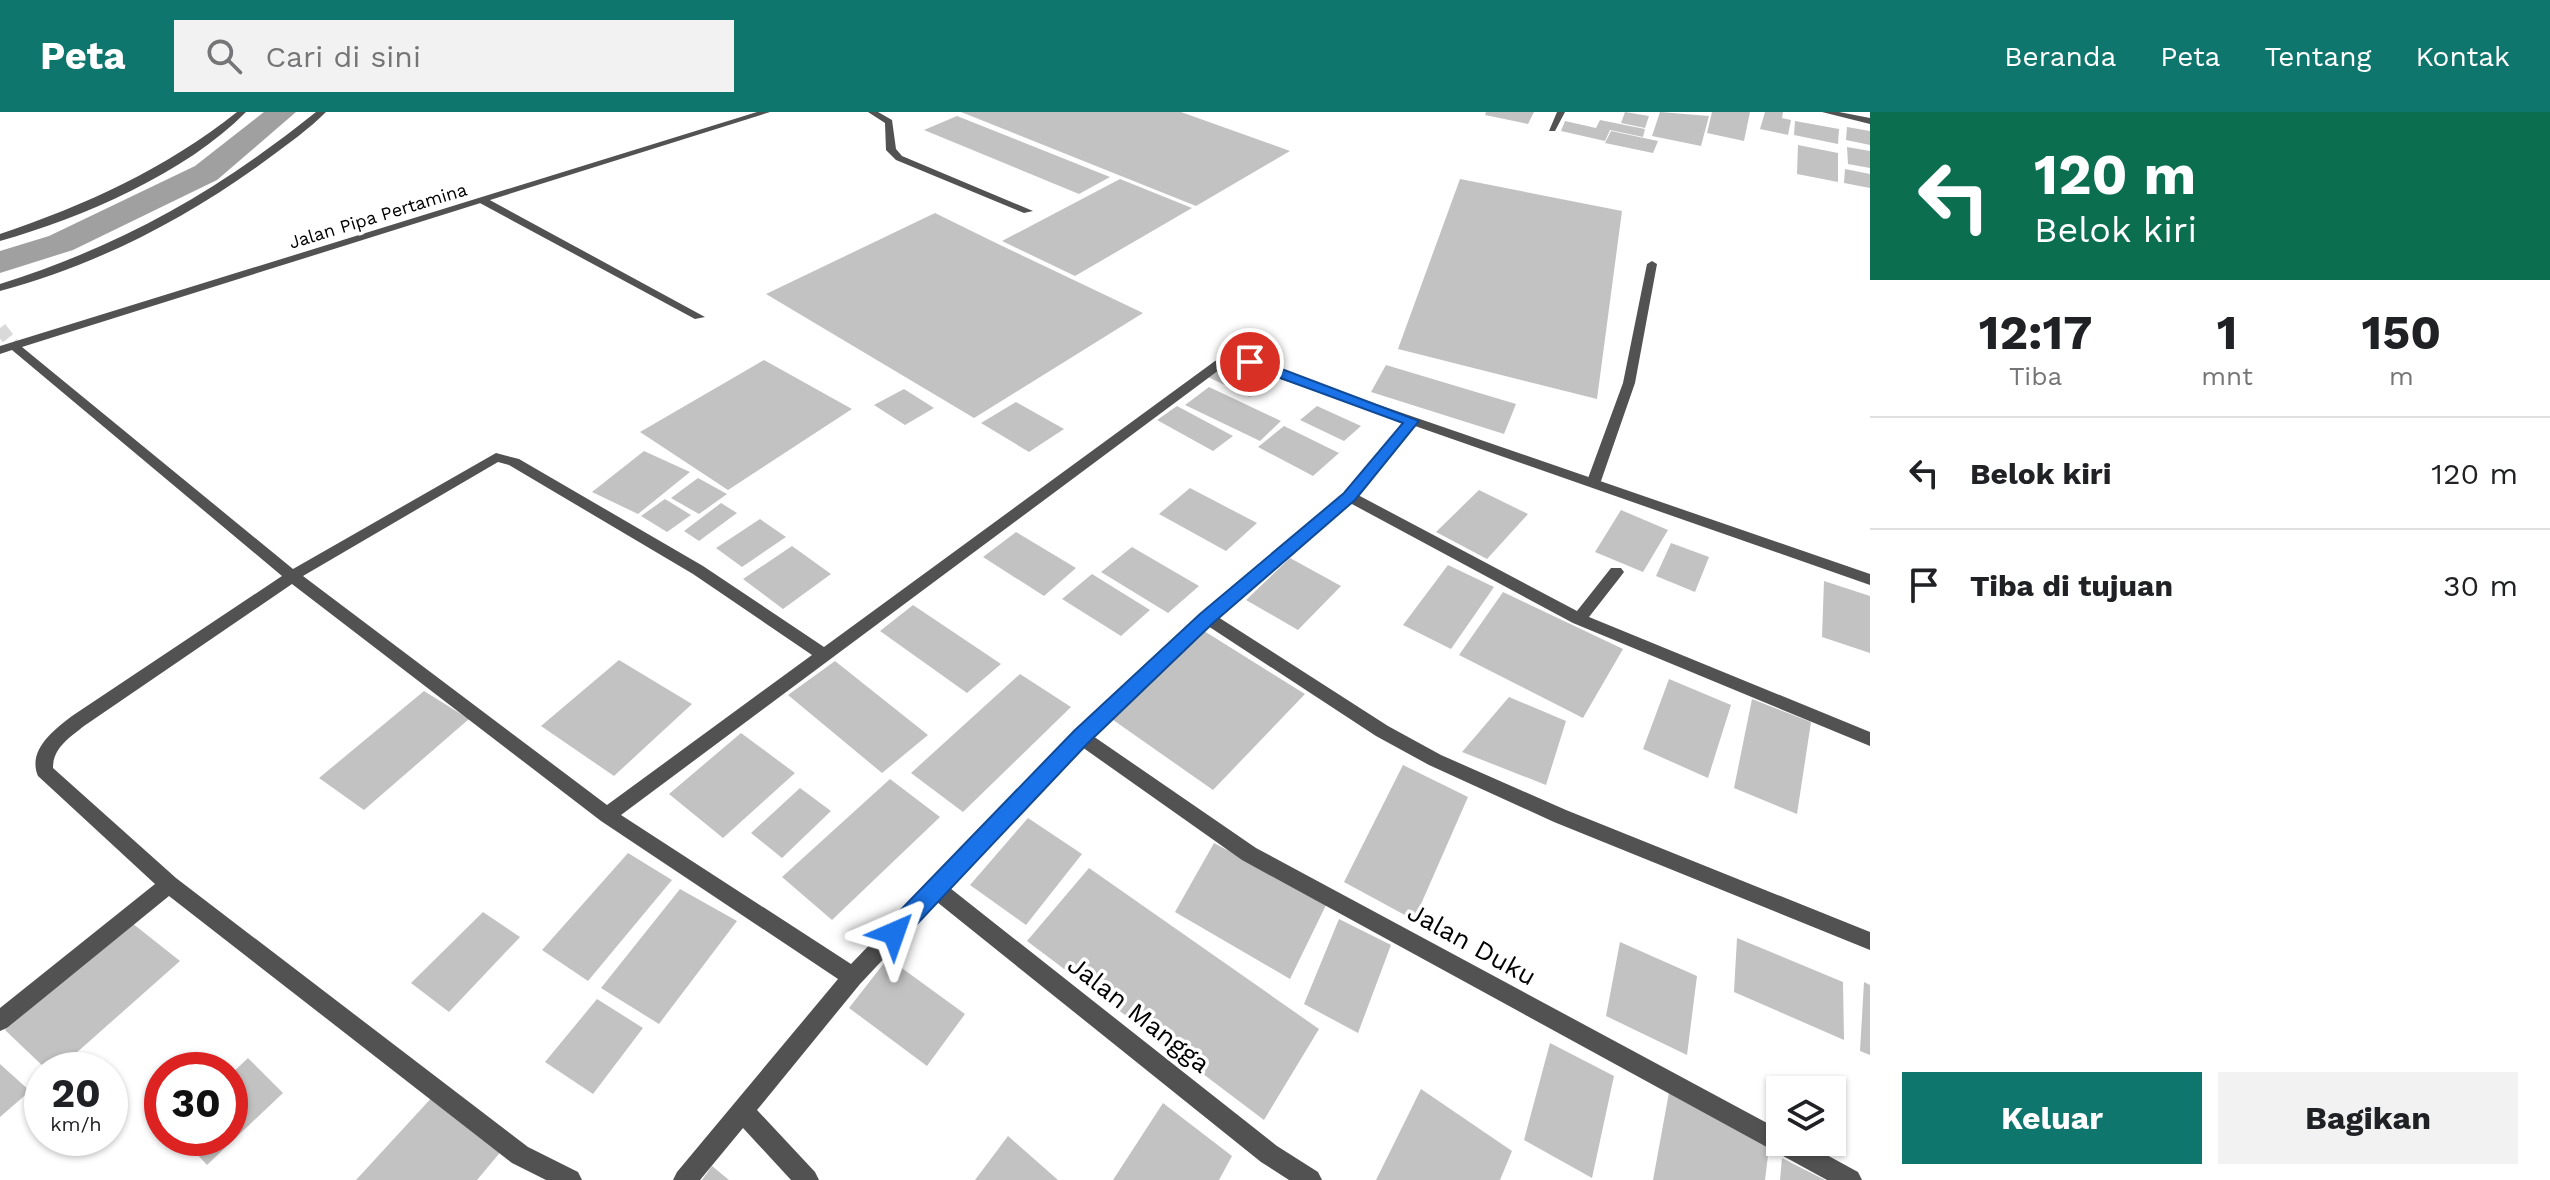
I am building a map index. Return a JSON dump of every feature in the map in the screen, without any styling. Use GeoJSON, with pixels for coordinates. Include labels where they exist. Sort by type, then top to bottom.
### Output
{"type":"FeatureCollection","features":[{"type":"Feature","properties":{"kind":"street"},"geometry":{"type":"LineString","coordinates":[[0,238],[78,211],[166,168],[206,143],[242,112]]}},
{"type":"Feature","properties":{"kind":"street"},"geometry":{"type":"LineString","coordinates":[[0,288],[66,266],[190,210],[258,165],[322,112]]}},
{"type":"Feature","properties":{"kind":"street","name":"Jalan Pipa Pertamina"},"geometry":{"type":"LineString","coordinates":[[7,348],[766,112]]}},
{"type":"Feature","properties":{"kind":"street"},"geometry":{"type":"LineString","coordinates":[[872,112],[889,122],[891,150],[899,158],[1028,211]]}},
{"type":"Feature","properties":{"kind":"street"},"geometry":{"type":"LineString","coordinates":[[1552,129],[1561,112]]}},
{"type":"Feature","properties":{"kind":"street"},"geometry":{"type":"LineString","coordinates":[[1826,112],[1870,121]]}},
{"type":"Feature","properties":{"kind":"street"},"geometry":{"type":"LineString","coordinates":[[482,200],[699,317]]}},
{"type":"Feature","properties":{"kind":"street"},"geometry":{"type":"LineString","coordinates":[[1594,481],[1629,383],[1652,264]]}},
{"type":"Feature","properties":{"kind":"street"},"geometry":{"type":"LineString","coordinates":[[7,348],[292,576],[607,815],[853,977]]}},
{"type":"Feature","properties":{"kind":"street"},"geometry":{"type":"LineString","coordinates":[[607,815],[1219,364],[1234,359],[1594,481],[1870,580]]}},
{"type":"Feature","properties":{"kind":"street"},"geometry":{"type":"LineString","coordinates":[[685,1180],[853,977],[935,888],[1081,737],[1207,618],[1349,496],[1412,421]]}},
{"type":"Feature","properties":{"kind":"street"},"geometry":{"type":"LineString","coordinates":[[570,1180],[520,1155],[169,884],[44,771],[42,759],[52,742],[78,721],[292,576],[498,456],[539,476],[698,570],[824,655]]}},
{"type":"Feature","properties":{"kind":"street"},"geometry":{"type":"LineString","coordinates":[[1349,496],[1579,619],[1870,739]]}},
{"type":"Feature","properties":{"kind":"street"},"geometry":{"type":"LineString","coordinates":[[1579,619],[1616,572]]}},
{"type":"Feature","properties":{"kind":"street"},"geometry":{"type":"LineString","coordinates":[[1207,618],[1382,731],[1435,760],[1560,816],[1870,941]]}},
{"type":"Feature","properties":{"kind":"street","name":"Jalan Duku"},"geometry":{"type":"LineString","coordinates":[[1081,737],[1249,854],[1850,1180]]}},
{"type":"Feature","properties":{"kind":"street"},"geometry":{"type":"LineString","coordinates":[[0,1021],[169,884]]}},
{"type":"Feature","properties":{"kind":"street","name":"Jalan Mangga"},"geometry":{"type":"LineString","coordinates":[[935,888],[1269,1154],[1310,1180]]}},
{"type":"Feature","properties":{"kind":"street"},"geometry":{"type":"LineString","coordinates":[[743,1112],[807,1180]]}},
{"type":"Feature","properties":{"kind":"building"},"geometry":{"type":"Polygon","coordinates":[[[961,112],[1181,112],[1290,151],[1196,206],[961,112]]]}},
{"type":"Feature","properties":{"kind":"building"},"geometry":{"type":"Polygon","coordinates":[[[1486,112],[1534,112],[1528,124],[1485,115],[1486,112]]]}},
{"type":"Feature","properties":{"kind":"building"},"geometry":{"type":"Polygon","coordinates":[[[1625,112],[1649,116],[1645,128],[1621,123],[1625,112]]]}},
{"type":"Feature","properties":{"kind":"building"},"geometry":{"type":"Polygon","coordinates":[[[1660,112],[1709,116],[1701,146],[1652,136],[1660,112]]]}},
{"type":"Feature","properties":{"kind":"building"},"geometry":{"type":"Polygon","coordinates":[[[1712,112],[1750,112],[1744,141],[1707,133],[1712,112]]]}},
{"type":"Feature","properties":{"kind":"building"},"geometry":{"type":"Polygon","coordinates":[[[1765,112],[1783,112],[1782,118],[1791,120],[1788,135],[1760,129],[1765,112]]]}},
{"type":"Feature","properties":{"kind":"building"},"geometry":{"type":"Polygon","coordinates":[[[957,116],[1110,177],[1079,194],[924,130],[957,116]]]}},
{"type":"Feature","properties":{"kind":"building"},"geometry":{"type":"Polygon","coordinates":[[[1600,120],[1645,129],[1643,137],[1610,130],[1605,141],[1561,131],[1565,121],[1596,128],[1600,120]]]}},
{"type":"Feature","properties":{"kind":"building"},"geometry":{"type":"Polygon","coordinates":[[[1795,121],[1839,129],[1838,144],[1794,135],[1795,121]]]}},
{"type":"Feature","properties":{"kind":"building"},"geometry":{"type":"Polygon","coordinates":[[[1847,127],[1870,131],[1870,145],[1846,140],[1847,127]]]}},
{"type":"Feature","properties":{"kind":"building"},"geometry":{"type":"Polygon","coordinates":[[[1611,131],[1658,141],[1653,153],[1605,143],[1611,131]]]}},
{"type":"Feature","properties":{"kind":"building"},"geometry":{"type":"Polygon","coordinates":[[[1798,145],[1838,153],[1838,182],[1797,174],[1798,145]]]}},
{"type":"Feature","properties":{"kind":"building"},"geometry":{"type":"Polygon","coordinates":[[[1847,147],[1870,151],[1870,168],[1848,164],[1847,147]]]}},
{"type":"Feature","properties":{"kind":"building"},"geometry":{"type":"Polygon","coordinates":[[[1845,169],[1870,174],[1870,188],[1844,183],[1845,169]]]}},
{"type":"Feature","properties":{"kind":"building"},"geometry":{"type":"Polygon","coordinates":[[[1120,179],[1192,208],[1075,276],[1002,241],[1120,179]]]}},
{"type":"Feature","properties":{"kind":"building"},"geometry":{"type":"Polygon","coordinates":[[[1460,179],[1622,211],[1597,399],[1398,349],[1460,179]]]}},
{"type":"Feature","properties":{"kind":"building"},"geometry":{"type":"Polygon","coordinates":[[[935,213],[1143,313],[974,418],[766,294],[935,213]]]}},
{"type":"Feature","properties":{"kind":"building"},"geometry":{"type":"Polygon","coordinates":[[[764,360],[852,409],[728,490],[640,432],[764,360]]]}},
{"type":"Feature","properties":{"kind":"building"},"geometry":{"type":"Polygon","coordinates":[[[1227,363],[1270,382],[1250,397],[1208,377],[1227,363]]]}},
{"type":"Feature","properties":{"kind":"building"},"geometry":{"type":"Polygon","coordinates":[[[1386,365],[1516,404],[1504,434],[1371,392],[1386,365]]]}},
{"type":"Feature","properties":{"kind":"building"},"geometry":{"type":"Polygon","coordinates":[[[1209,387],[1281,421],[1260,441],[1185,405],[1209,387]]]}},
{"type":"Feature","properties":{"kind":"building"},"geometry":{"type":"Polygon","coordinates":[[[904,389],[934,408],[905,425],[874,405],[904,389]]]}},
{"type":"Feature","properties":{"kind":"building"},"geometry":{"type":"Polygon","coordinates":[[[1016,402],[1064,429],[1029,452],[981,423],[1016,402]]]}},
{"type":"Feature","properties":{"kind":"building"},"geometry":{"type":"Polygon","coordinates":[[[1177,406],[1233,436],[1213,451],[1157,420],[1177,406]]]}},
{"type":"Feature","properties":{"kind":"building"},"geometry":{"type":"Polygon","coordinates":[[[1317,406],[1361,426],[1344,441],[1300,420],[1317,406]]]}},
{"type":"Feature","properties":{"kind":"building"},"geometry":{"type":"Polygon","coordinates":[[[1284,426],[1339,453],[1313,476],[1258,447],[1284,426]]]}},
{"type":"Feature","properties":{"kind":"building"},"geometry":{"type":"Polygon","coordinates":[[[644,451],[690,472],[638,514],[592,492],[644,451]]]}},
{"type":"Feature","properties":{"kind":"building"},"geometry":{"type":"Polygon","coordinates":[[[698,478],[727,494],[699,514],[671,498],[698,478]]]}},
{"type":"Feature","properties":{"kind":"building"},"geometry":{"type":"Polygon","coordinates":[[[1190,488],[1257,523],[1226,551],[1159,514],[1190,488]]]}},
{"type":"Feature","properties":{"kind":"building"},"geometry":{"type":"Polygon","coordinates":[[[1479,490],[1528,514],[1487,559],[1436,532],[1479,490]]]}},
{"type":"Feature","properties":{"kind":"building"},"geometry":{"type":"Polygon","coordinates":[[[665,499],[691,515],[667,532],[641,516],[665,499]]]}},
{"type":"Feature","properties":{"kind":"building"},"geometry":{"type":"Polygon","coordinates":[[[721,503],[737,513],[699,541],[684,531],[721,503]]]}},
{"type":"Feature","properties":{"kind":"building"},"geometry":{"type":"Polygon","coordinates":[[[1621,510],[1668,530],[1643,572],[1595,552],[1621,510]]]}},
{"type":"Feature","properties":{"kind":"building"},"geometry":{"type":"Polygon","coordinates":[[[760,519],[786,537],[742,567],[716,548],[760,519]]]}},
{"type":"Feature","properties":{"kind":"building"},"geometry":{"type":"Polygon","coordinates":[[[1016,532],[1076,568],[1044,596],[983,557],[1016,532]]]}},
{"type":"Feature","properties":{"kind":"building"},"geometry":{"type":"Polygon","coordinates":[[[1671,543],[1709,557],[1695,592],[1656,576],[1671,543]]]}},
{"type":"Feature","properties":{"kind":"building"},"geometry":{"type":"Polygon","coordinates":[[[792,546],[831,574],[783,609],[743,579],[792,546]]]}},
{"type":"Feature","properties":{"kind":"building"},"geometry":{"type":"Polygon","coordinates":[[[1132,547],[1199,586],[1168,613],[1101,572],[1132,547]]]}},
{"type":"Feature","properties":{"kind":"building"},"geometry":{"type":"Polygon","coordinates":[[[1290,558],[1341,586],[1298,630],[1246,600],[1290,558]]]}},
{"type":"Feature","properties":{"kind":"building"},"geometry":{"type":"Polygon","coordinates":[[[1448,565],[1494,587],[1451,649],[1403,625],[1448,565]]]}},
{"type":"Feature","properties":{"kind":"building"},"geometry":{"type":"Polygon","coordinates":[[[1092,574],[1150,610],[1121,636],[1062,599],[1092,574]]]}},
{"type":"Feature","properties":{"kind":"building"},"geometry":{"type":"Polygon","coordinates":[[[1824,581],[1870,596],[1870,653],[1822,637],[1824,581]]]}},
{"type":"Feature","properties":{"kind":"building"},"geometry":{"type":"Polygon","coordinates":[[[1503,592],[1623,649],[1583,718],[1459,655],[1503,592]]]}},
{"type":"Feature","properties":{"kind":"building"},"geometry":{"type":"Polygon","coordinates":[[[913,605],[1001,664],[967,693],[880,631],[913,605]]]}},
{"type":"Feature","properties":{"kind":"building"},"geometry":{"type":"Polygon","coordinates":[[[1201,629],[1305,694],[1213,790],[1106,715],[1201,629]]]}},
{"type":"Feature","properties":{"kind":"building"},"geometry":{"type":"Polygon","coordinates":[[[619,660],[692,704],[614,776],[541,726],[619,660]]]}},
{"type":"Feature","properties":{"kind":"building"},"geometry":{"type":"Polygon","coordinates":[[[835,661],[928,735],[882,773],[788,695],[835,661]]]}},
{"type":"Feature","properties":{"kind":"building"},"geometry":{"type":"Polygon","coordinates":[[[1020,674],[1071,707],[963,812],[911,773],[1020,674]]]}},
{"type":"Feature","properties":{"kind":"building"},"geometry":{"type":"Polygon","coordinates":[[[1669,679],[1731,705],[1708,778],[1643,749],[1669,679]]]}},
{"type":"Feature","properties":{"kind":"building"},"geometry":{"type":"Polygon","coordinates":[[[424,691],[469,719],[364,810],[319,778],[424,691]]]}},
{"type":"Feature","properties":{"kind":"building"},"geometry":{"type":"Polygon","coordinates":[[[1509,697],[1566,721],[1546,785],[1462,752],[1509,697]]]}},
{"type":"Feature","properties":{"kind":"building"},"geometry":{"type":"Polygon","coordinates":[[[1752,699],[1811,722],[1797,814],[1734,788],[1752,699]]]}},
{"type":"Feature","properties":{"kind":"building"},"geometry":{"type":"Polygon","coordinates":[[[741,733],[795,773],[723,838],[669,794],[741,733]]]}},
{"type":"Feature","properties":{"kind":"building"},"geometry":{"type":"Polygon","coordinates":[[[1403,765],[1468,797],[1414,920],[1344,882],[1403,765]]]}},
{"type":"Feature","properties":{"kind":"building"},"geometry":{"type":"Polygon","coordinates":[[[890,779],[940,817],[832,920],[782,877],[890,779]]]}},
{"type":"Feature","properties":{"kind":"building"},"geometry":{"type":"Polygon","coordinates":[[[800,788],[831,811],[782,858],[751,833],[800,788]]]}},
{"type":"Feature","properties":{"kind":"building"},"geometry":{"type":"Polygon","coordinates":[[[1028,818],[1082,854],[1026,925],[970,885],[1028,818]]]}},
{"type":"Feature","properties":{"kind":"building"},"geometry":{"type":"Polygon","coordinates":[[[1214,843],[1327,903],[1290,979],[1175,912],[1214,843]]]}},
{"type":"Feature","properties":{"kind":"building"},"geometry":{"type":"Polygon","coordinates":[[[628,853],[672,880],[588,981],[542,950],[628,853]]]}},
{"type":"Feature","properties":{"kind":"building"},"geometry":{"type":"Polygon","coordinates":[[[1089,868],[1319,1029],[1264,1120],[1027,941],[1089,868]]]}},
{"type":"Feature","properties":{"kind":"building"},"geometry":{"type":"Polygon","coordinates":[[[680,889],[737,921],[659,1024],[601,988],[680,889]]]}},
{"type":"Feature","properties":{"kind":"building"},"geometry":{"type":"Polygon","coordinates":[[[483,912],[520,937],[449,1012],[411,983],[483,912]]]}},
{"type":"Feature","properties":{"kind":"building"},"geometry":{"type":"Polygon","coordinates":[[[1339,919],[1391,945],[1358,1033],[1304,1004],[1339,919]]]}},
{"type":"Feature","properties":{"kind":"building"},"geometry":{"type":"Polygon","coordinates":[[[132,923],[180,961],[77,1052],[28,1052],[5,1030],[132,923]]]}},
{"type":"Feature","properties":{"kind":"building"},"geometry":{"type":"Polygon","coordinates":[[[1737,938],[1843,982],[1844,1040],[1734,992],[1737,938]]]}},
{"type":"Feature","properties":{"kind":"building"},"geometry":{"type":"Polygon","coordinates":[[[1620,942],[1697,976],[1687,1055],[1606,1016],[1620,942]]]}},
{"type":"Feature","properties":{"kind":"building"},"geometry":{"type":"Polygon","coordinates":[[[888,958],[965,1014],[927,1066],[849,1008],[888,958]]]}},
{"type":"Feature","properties":{"kind":"building"},"geometry":{"type":"Polygon","coordinates":[[[1864,982],[1870,985],[1870,1055],[1860,1051],[1864,982]]]}},
{"type":"Feature","properties":{"kind":"building"},"geometry":{"type":"Polygon","coordinates":[[[597,999],[643,1028],[593,1094],[545,1062],[597,999]]]}},
{"type":"Feature","properties":{"kind":"building"},"geometry":{"type":"Polygon","coordinates":[[[1550,1043],[1614,1076],[1592,1178],[1524,1140],[1550,1043]]]}},
{"type":"Feature","properties":{"kind":"building"},"geometry":{"type":"Polygon","coordinates":[[[248,1058],[283,1093],[248,1126],[248,1058]]]}},
{"type":"Feature","properties":{"kind":"building"},"geometry":{"type":"Polygon","coordinates":[[[0,1064],[24,1086],[24,1096],[0,1117],[0,1064]]]}},
{"type":"Feature","properties":{"kind":"building"},"geometry":{"type":"Polygon","coordinates":[[[1670,1087],[1766,1137],[1765,1180],[1653,1180],[1670,1087]]]}},
{"type":"Feature","properties":{"kind":"building"},"geometry":{"type":"Polygon","coordinates":[[[1421,1089],[1512,1151],[1500,1180],[1376,1180],[1421,1089]]]}},
{"type":"Feature","properties":{"kind":"building"},"geometry":{"type":"Polygon","coordinates":[[[435,1094],[503,1149],[477,1180],[356,1180],[435,1094]]]}},
{"type":"Feature","properties":{"kind":"building"},"geometry":{"type":"Polygon","coordinates":[[[1163,1103],[1232,1156],[1219,1180],[1113,1180],[1163,1103]]]}},
{"type":"Feature","properties":{"kind":"building"},"geometry":{"type":"Polygon","coordinates":[[[1008,1136],[1058,1180],[975,1180],[1008,1136]]]}},
{"type":"Feature","properties":{"kind":"building"},"geometry":{"type":"Polygon","coordinates":[[[199,1156],[216,1156],[207,1165],[199,1156]]]}},
{"type":"Feature","properties":{"kind":"building"},"geometry":{"type":"Polygon","coordinates":[[[1782,1158],[1825,1180],[1780,1180],[1782,1158]]]}},
{"type":"Feature","properties":{"kind":"building"},"geometry":{"type":"Polygon","coordinates":[[[712,1166],[729,1180],[702,1180],[712,1166]]]}},
{"type":"Feature","properties":{"kind":"waterway"},"geometry":{"type":"LineString","coordinates":[[0,262],[61,243],[206,173],[282,112]]}},
{"type":"Feature","properties":{"kind":"tunnel"},"geometry":{"type":"LineString","coordinates":[[0,328],[14,346]]}},
{"type":"Feature","properties":{"kind":"route"},"geometry":{"type":"LineString","coordinates":[[894,933],[1081,737],[1207,618],[1349,496],[1412,421],[1250,362]]}}]}
